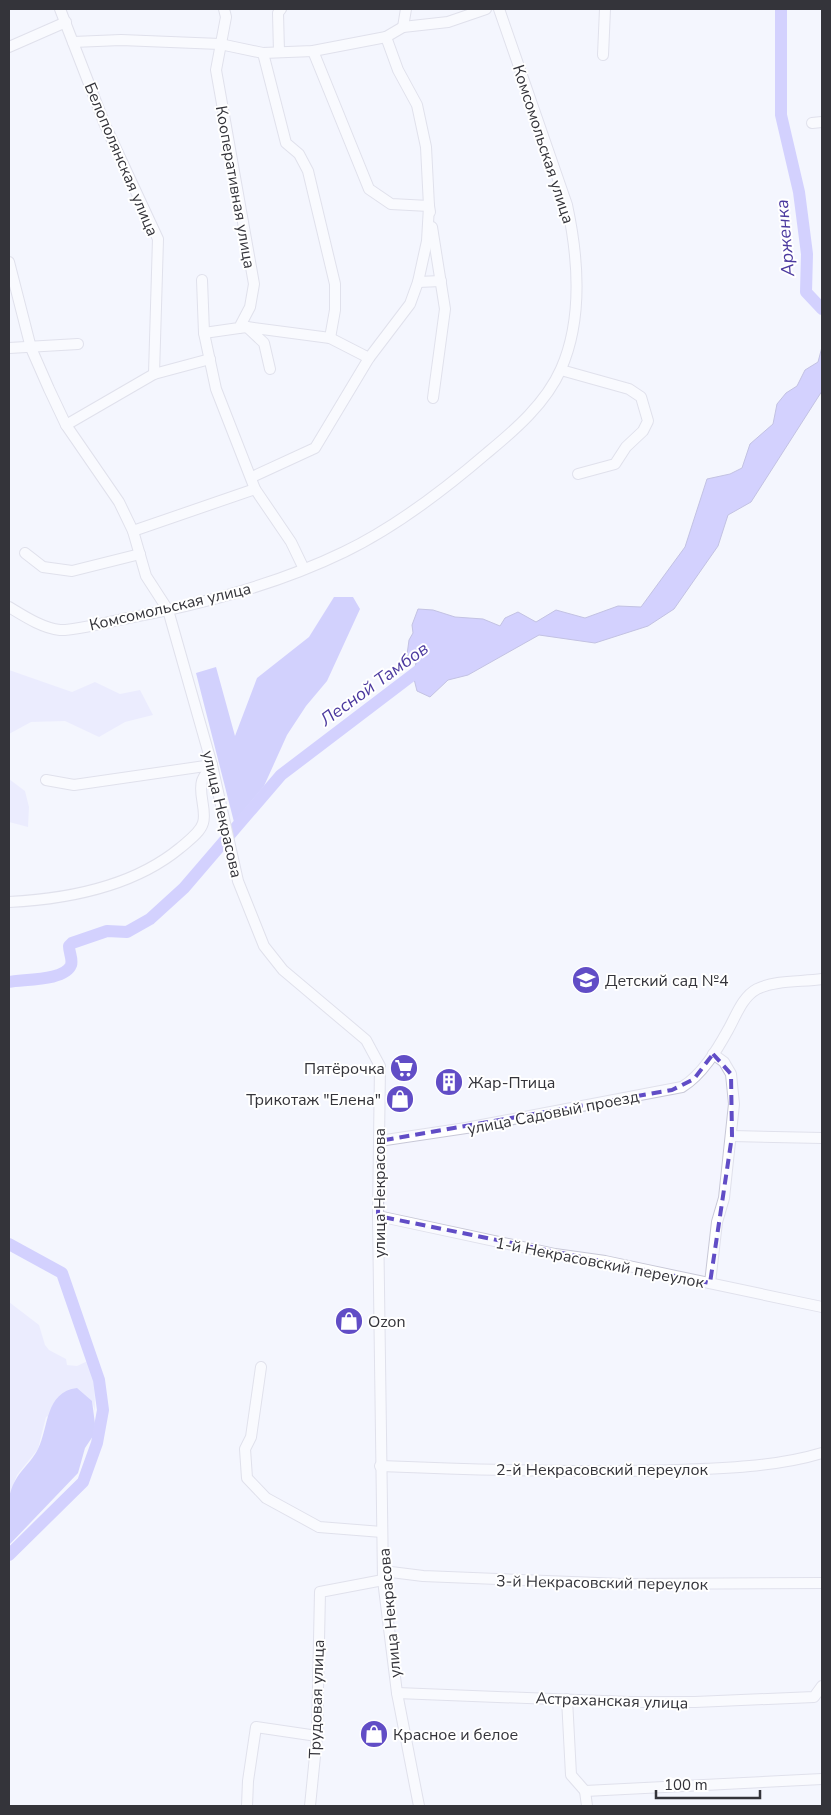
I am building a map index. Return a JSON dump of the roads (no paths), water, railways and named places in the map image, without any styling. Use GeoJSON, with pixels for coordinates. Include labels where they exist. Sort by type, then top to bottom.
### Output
{"type":"FeatureCollection","features":[{"type":"Feature","properties":{"kind":"street","name":"Белополянская улица"},"geometry":{"type":"LineString","coordinates":[[60,9],[104,124],[158,239],[154,374]]}},
{"type":"Feature","properties":{"kind":"street","name":"Кооперативная улица"},"geometry":{"type":"LineString","coordinates":[[224,9],[226,17],[216,70],[254,284],[250,307],[243,327]]}},
{"type":"Feature","properties":{"kind":"street"},"geometry":{"type":"LineString","coordinates":[[279,52],[278,13],[281,9]]}},
{"type":"Feature","properties":{"kind":"street"},"geometry":{"type":"LineString","coordinates":[[403,28],[406,9]]}},
{"type":"Feature","properties":{"kind":"street"},"geometry":{"type":"LineString","coordinates":[[73,42],[121,40],[220,44],[263,53],[314,51],[386,36],[403,28],[448,22],[486,9]]}},
{"type":"Feature","properties":{"kind":"street"},"geometry":{"type":"LineString","coordinates":[[603,55],[605,9]]}},
{"type":"Feature","properties":{"kind":"street","name":"Комсомольская улица"},"geometry":{"type":"LineString","coordinates":[[9,607],[37,623],[61,630],[168,610],[257,587],[345,552],[389,527],[457,479],[522,424],[561,370],[569,346],[576,292],[572,228],[567,205],[502,10]]}},
{"type":"Feature","properties":{"kind":"street"},"geometry":{"type":"LineString","coordinates":[[9,47],[66,22]]}},
{"type":"Feature","properties":{"kind":"street"},"geometry":{"type":"LineString","coordinates":[[386,36],[398,70],[416,106],[426,147],[429,206],[445,309],[433,398]]}},
{"type":"Feature","properties":{"kind":"street"},"geometry":{"type":"LineString","coordinates":[[314,51],[369,189],[391,204],[429,206]]}},
{"type":"Feature","properties":{"kind":"street"},"geometry":{"type":"LineString","coordinates":[[263,53],[286,144],[299,154],[308,171],[333,275],[335,310],[330,338]]}},
{"type":"Feature","properties":{"kind":"street"},"geometry":{"type":"LineString","coordinates":[[252,477],[315,448],[369,358],[410,304],[418,282],[427,240],[429,206]]}},
{"type":"Feature","properties":{"kind":"street","name":"улица Некрасова"},"geometry":{"type":"LineString","coordinates":[[9,263],[31,348],[66,425],[119,502],[133,531],[146,576],[168,610],[212,764],[238,881],[264,946],[284,970],[366,1040],[380,1066],[378,1216],[383,1576],[397,1693],[419,1806]]}},
{"type":"Feature","properties":{"kind":"street"},"geometry":{"type":"LineString","coordinates":[[202,280],[204,333],[216,389],[252,477],[255,490],[291,542],[304,569]]}},
{"type":"Feature","properties":{"kind":"street"},"geometry":{"type":"LineString","coordinates":[[418,282],[441,281]]}},
{"type":"Feature","properties":{"kind":"street"},"geometry":{"type":"LineString","coordinates":[[204,333],[243,327],[330,338],[369,358]]}},
{"type":"Feature","properties":{"kind":"street"},"geometry":{"type":"LineString","coordinates":[[243,327],[264,342],[270,369]]}},
{"type":"Feature","properties":{"kind":"street"},"geometry":{"type":"LineString","coordinates":[[9,348],[78,344]]}},
{"type":"Feature","properties":{"kind":"street"},"geometry":{"type":"LineString","coordinates":[[66,425],[154,374],[210,359]]}},
{"type":"Feature","properties":{"kind":"street"},"geometry":{"type":"LineString","coordinates":[[561,370],[629,389],[641,397],[647,414],[648,421],[643,431],[626,447],[615,464],[578,474]]}},
{"type":"Feature","properties":{"kind":"street"},"geometry":{"type":"LineString","coordinates":[[133,531],[255,490]]}},
{"type":"Feature","properties":{"kind":"street"},"geometry":{"type":"LineString","coordinates":[[25,553],[43,566],[72,571],[140,554]]}},
{"type":"Feature","properties":{"kind":"street"},"geometry":{"type":"LineString","coordinates":[[46,780],[74,785],[212,764]]}},
{"type":"Feature","properties":{"kind":"street"},"geometry":{"type":"LineString","coordinates":[[9,902],[61,896],[88,890],[132,878],[156,866],[190,840],[203,822],[202,782],[212,764]]}},
{"type":"Feature","properties":{"kind":"street","name":"улица Садовый проезд"},"geometry":{"type":"LineString","coordinates":[[379,1141],[466,1128],[595,1102],[672,1090],[694,1078],[713,1054],[745,999],[753,991],[769,986],[822,980]]}},
{"type":"Feature","properties":{"kind":"street"},"geometry":{"type":"LineString","coordinates":[[710,1283],[717,1222],[724,1198],[732,1136],[732,1080],[729,1069],[713,1054]]}},
{"type":"Feature","properties":{"kind":"street"},"geometry":{"type":"LineString","coordinates":[[732,1136],[822,1138]]}},
{"type":"Feature","properties":{"kind":"street","name":"1-й Некрасовский переулок"},"geometry":{"type":"LineString","coordinates":[[378,1216],[555,1254],[606,1261],[822,1307]]}},
{"type":"Feature","properties":{"kind":"street"},"geometry":{"type":"LineString","coordinates":[[261,1367],[251,1437],[245,1449],[246,1478],[266,1498],[319,1526],[382,1532]]}},
{"type":"Feature","properties":{"kind":"street","name":"2-й Некрасовский переулок"},"geometry":{"type":"LineString","coordinates":[[380,1466],[625,1472],[716,1468],[803,1459],[822,1453]]}},
{"type":"Feature","properties":{"kind":"street","name":"3-й Некрасовский переулок"},"geometry":{"type":"LineString","coordinates":[[320,1592],[383,1576],[614,1584],[719,1585],[822,1583]]}},
{"type":"Feature","properties":{"kind":"street","name":"Трудовая улица"},"geometry":{"type":"LineString","coordinates":[[310,1806],[317,1736],[320,1592]]}},
{"type":"Feature","properties":{"kind":"street","name":"Астраханская улица"},"geometry":{"type":"LineString","coordinates":[[397,1693],[695,1702],[814,1697],[822,1686]]}},
{"type":"Feature","properties":{"kind":"street"},"geometry":{"type":"LineString","coordinates":[[567,1699],[571,1774],[585,1791],[587,1806]]}},
{"type":"Feature","properties":{"kind":"street"},"geometry":{"type":"LineString","coordinates":[[247,1806],[248,1781],[256,1728],[317,1736]]}},
{"type":"Feature","properties":{"kind":"street"},"geometry":{"type":"LineString","coordinates":[[585,1791],[822,1779]]}},
{"type":"Feature","properties":{"kind":"waterway","name":"Арженка"},"geometry":{"type":"LineString","coordinates":[[781,9],[781,115],[799,192],[807,254],[806,292],[822,309]]}},
{"type":"Feature","properties":{"kind":"waterway","name":"Лесной Тамбов"},"geometry":{"type":"LineString","coordinates":[[9,982],[52,977],[61,974],[71,965],[72,960],[69,946],[72,943],[107,931],[127,932],[150,919],[184,888],[281,775],[427,664]]}},
{"type":"Feature","properties":{"kind":"waterway","name":"Лесной Тамбов"},"geometry":{"type":"LineString","coordinates":[[9,1244],[62,1273],[99,1380],[103,1410],[97,1443],[83,1482],[9,1555]]}},
{"type":"Feature","properties":{"kind":"place","name":"Детский сад №4"},"geometry":{"type":"Point","coordinates":[586,980]}},
{"type":"Feature","properties":{"kind":"place","name":"Пятёрочка"},"geometry":{"type":"Point","coordinates":[404,1068]}},
{"type":"Feature","properties":{"kind":"place","name":"Жар-Птица"},"geometry":{"type":"Point","coordinates":[449,1082]}},
{"type":"Feature","properties":{"kind":"place","name":"Трикотаж \"Елена\""},"geometry":{"type":"Point","coordinates":[400,1099]}},
{"type":"Feature","properties":{"kind":"place","name":"Ozon"},"geometry":{"type":"Point","coordinates":[349,1321]}},
{"type":"Feature","properties":{"kind":"place","name":"Красное и белое"},"geometry":{"type":"Point","coordinates":[374,1734]}}]}
